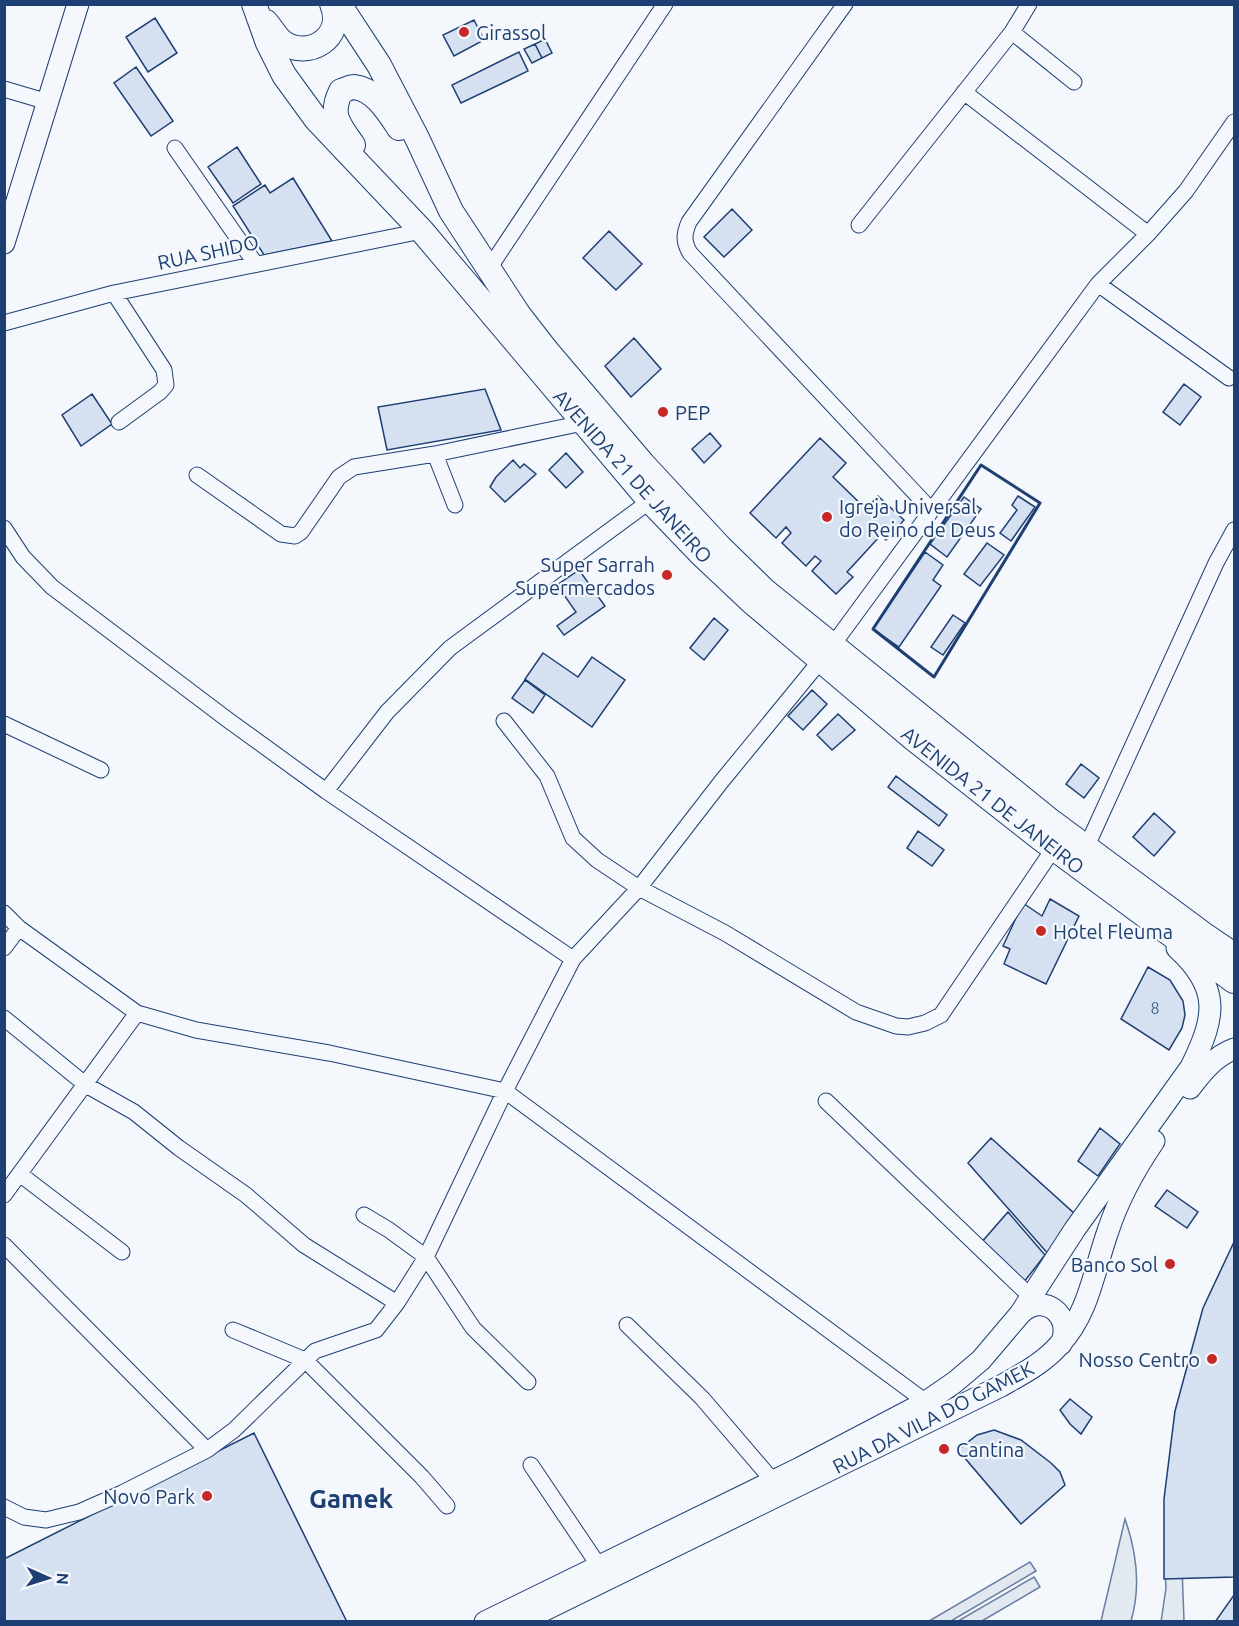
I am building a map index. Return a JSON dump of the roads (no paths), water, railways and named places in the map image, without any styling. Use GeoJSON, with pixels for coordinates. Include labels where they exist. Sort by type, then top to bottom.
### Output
{"type":"FeatureCollection","features":[{"type":"Feature","properties":{"kind":"main road"},"geometry":{"type":"LineString","coordinates":[[6,231],[78,4]]}},
{"type":"Feature","properties":{"kind":"main road"},"geometry":{"type":"LineString","coordinates":[[255,7],[282,42],[296,47],[314,47],[325,42],[332,33],[336,21],[332,4]]}},
{"type":"Feature","properties":{"kind":"main road","name":"AVENIDA 21 DE JANEIRO"},"geometry":{"type":"LineString","coordinates":[[339,4],[379,65],[451,211],[488,270],[547,351],[666,490],[719,546],[914,739],[1054,848],[1234,981]]}},
{"type":"Feature","properties":{"kind":"main road","name":"AVENIDA 21 DE JANEIRO"},"geometry":{"type":"LineString","coordinates":[[255,7],[276,59],[316,120],[422,231],[650,501],[752,602],[826,653],[1086,848],[1234,954]]}},
{"type":"Feature","properties":{"kind":"main road"},"geometry":{"type":"LineString","coordinates":[[394,200],[337,119],[335,104],[341,91],[353,87],[367,91],[387,109],[451,211]]}},
{"type":"Feature","properties":{"kind":"main road","name":"RUA DA VILA DO GAMEK"},"geometry":{"type":"LineString","coordinates":[[485,1622],[773,1481],[926,1402],[981,1360],[1026,1306],[1075,1229],[1191,1067],[1208,1030],[1210,1017],[1206,987],[1201,974],[1190,960],[1121,898]]}},
{"type":"Feature","properties":{"kind":"main road"},"geometry":{"type":"LineString","coordinates":[[1203,934],[1234,939]]}},
{"type":"Feature","properties":{"kind":"main road","name":"RUA DA VILA DO GAMEK"},"geometry":{"type":"LineString","coordinates":[[520,1622],[1001,1386],[1031,1369],[1061,1344],[1080,1315],[1108,1231],[1140,1163],[1201,1073],[1219,1057],[1234,1049]]}},
{"type":"Feature","properties":{"kind":"main road"},"geometry":{"type":"LineString","coordinates":[[1026,1306],[1026,1308],[1038,1305],[1054,1310],[1064,1324],[1065,1332],[1061,1344]]}},
{"type":"Feature","properties":{"kind":"street"},"geometry":{"type":"LineString","coordinates":[[488,270],[665,4]]}},
{"type":"Feature","properties":{"kind":"street"},"geometry":{"type":"LineString","coordinates":[[845,4],[689,222],[684,233],[685,244],[690,253],[931,510]]}},
{"type":"Feature","properties":{"kind":"street"},"geometry":{"type":"LineString","coordinates":[[859,225],[1012,32],[1029,4]]}},
{"type":"Feature","properties":{"kind":"street"},"geometry":{"type":"LineString","coordinates":[[1012,32],[1074,82]]}},
{"type":"Feature","properties":{"kind":"street"},"geometry":{"type":"LineString","coordinates":[[4,90],[48,102]]}},
{"type":"Feature","properties":{"kind":"street"},"geometry":{"type":"LineString","coordinates":[[964,92],[1148,234]]}},
{"type":"Feature","properties":{"kind":"street"},"geometry":{"type":"LineString","coordinates":[[4,1506],[24,1517],[46,1520],[79,1512],[122,1493],[207,1450],[234,1430],[315,1351],[376,1330],[426,1257],[505,1091],[573,959],[639,888],[721,782],[826,653],[1098,284],[1148,234],[1186,191],[1234,122]]}},
{"type":"Feature","properties":{"kind":"street"},"geometry":{"type":"LineString","coordinates":[[175,148],[255,263]]}},
{"type":"Feature","properties":{"kind":"street","name":"RUA SHIDO"},"geometry":{"type":"LineString","coordinates":[[4,323],[114,292],[422,231]]}},
{"type":"Feature","properties":{"kind":"street"},"geometry":{"type":"LineString","coordinates":[[1098,284],[1229,378]]}},
{"type":"Feature","properties":{"kind":"street"},"geometry":{"type":"LineString","coordinates":[[114,292],[164,370],[166,385],[119,422]]}},
{"type":"Feature","properties":{"kind":"street"},"geometry":{"type":"LineString","coordinates":[[197,475],[281,534],[295,536],[301,532],[339,477],[354,467],[435,454],[583,423]]}},
{"type":"Feature","properties":{"kind":"street"},"geometry":{"type":"LineString","coordinates":[[435,454],[455,505]]}},
{"type":"Feature","properties":{"kind":"street"},"geometry":{"type":"LineString","coordinates":[[326,791],[387,712],[450,648],[650,501]]}},
{"type":"Feature","properties":{"kind":"street"},"geometry":{"type":"LineString","coordinates":[[4,528],[23,556],[52,587],[326,791],[573,959]]}},
{"type":"Feature","properties":{"kind":"street"},"geometry":{"type":"LineString","coordinates":[[1086,848],[1216,563],[1234,530]]}},
{"type":"Feature","properties":{"kind":"street"},"geometry":{"type":"LineString","coordinates":[[504,721],[547,776],[573,838],[597,860],[639,888],[725,933],[856,1012],[896,1026],[908,1027],[925,1023],[941,1015],[1054,848]]}},
{"type":"Feature","properties":{"kind":"street"},"geometry":{"type":"LineString","coordinates":[[4,724],[101,770]]}},
{"type":"Feature","properties":{"kind":"street"},"geometry":{"type":"LineString","coordinates":[[4,913],[19,928],[137,1013],[196,1030],[329,1053],[505,1091],[926,1402]]}},
{"type":"Feature","properties":{"kind":"street"},"geometry":{"type":"LineString","coordinates":[[4,948],[19,928]]}},
{"type":"Feature","properties":{"kind":"street"},"geometry":{"type":"LineString","coordinates":[[4,1195],[21,1175],[137,1013]]}},
{"type":"Feature","properties":{"kind":"street"},"geometry":{"type":"LineString","coordinates":[[4,1018],[86,1085],[134,1112],[179,1148],[246,1196],[304,1245],[397,1302]]}},
{"type":"Feature","properties":{"kind":"street"},"geometry":{"type":"LineString","coordinates":[[826,1101],[1026,1306]]}},
{"type":"Feature","properties":{"kind":"street"},"geometry":{"type":"LineString","coordinates":[[21,1175],[122,1252]]}},
{"type":"Feature","properties":{"kind":"street"},"geometry":{"type":"LineString","coordinates":[[364,1215],[390,1230],[426,1257],[473,1328],[528,1382]]}},
{"type":"Feature","properties":{"kind":"street"},"geometry":{"type":"LineString","coordinates":[[4,1245],[207,1450]]}},
{"type":"Feature","properties":{"kind":"street"},"geometry":{"type":"LineString","coordinates":[[627,1324],[702,1398],[773,1481]]}},
{"type":"Feature","properties":{"kind":"street"},"geometry":{"type":"LineString","coordinates":[[233,1330],[305,1360],[447,1506]]}},
{"type":"Feature","properties":{"kind":"street"},"geometry":{"type":"LineString","coordinates":[[531,1465],[599,1566]]}},
{"type":"Feature","properties":{"kind":"place","name":"Girassol"},"geometry":{"type":"Point","coordinates":[464,32]}},
{"type":"Feature","properties":{"kind":"place","name":"PEP"},"geometry":{"type":"Point","coordinates":[663,412]}},
{"type":"Feature","properties":{"kind":"place","name":"Igreja Universal do Reino de Deus"},"geometry":{"type":"Point","coordinates":[827,517]}},
{"type":"Feature","properties":{"kind":"place","name":"Super Sarrah Supermercados"},"geometry":{"type":"Point","coordinates":[667,575]}},
{"type":"Feature","properties":{"kind":"place","name":"Hotel Fleuma"},"geometry":{"type":"Point","coordinates":[1041,931]}},
{"type":"Feature","properties":{"kind":"place","name":"Banco Sol"},"geometry":{"type":"Point","coordinates":[1170,1264]}},
{"type":"Feature","properties":{"kind":"place","name":"Nosso Centro"},"geometry":{"type":"Point","coordinates":[1212,1359]}},
{"type":"Feature","properties":{"kind":"place","name":"Cantina"},"geometry":{"type":"Point","coordinates":[944,1449]}},
{"type":"Feature","properties":{"kind":"place","name":"Novo Park"},"geometry":{"type":"Point","coordinates":[207,1496]}},
{"type":"Feature","properties":{"kind":"district","name":"Gamek"},"geometry":{"type":"Point","coordinates":[351,1498]}}]}
